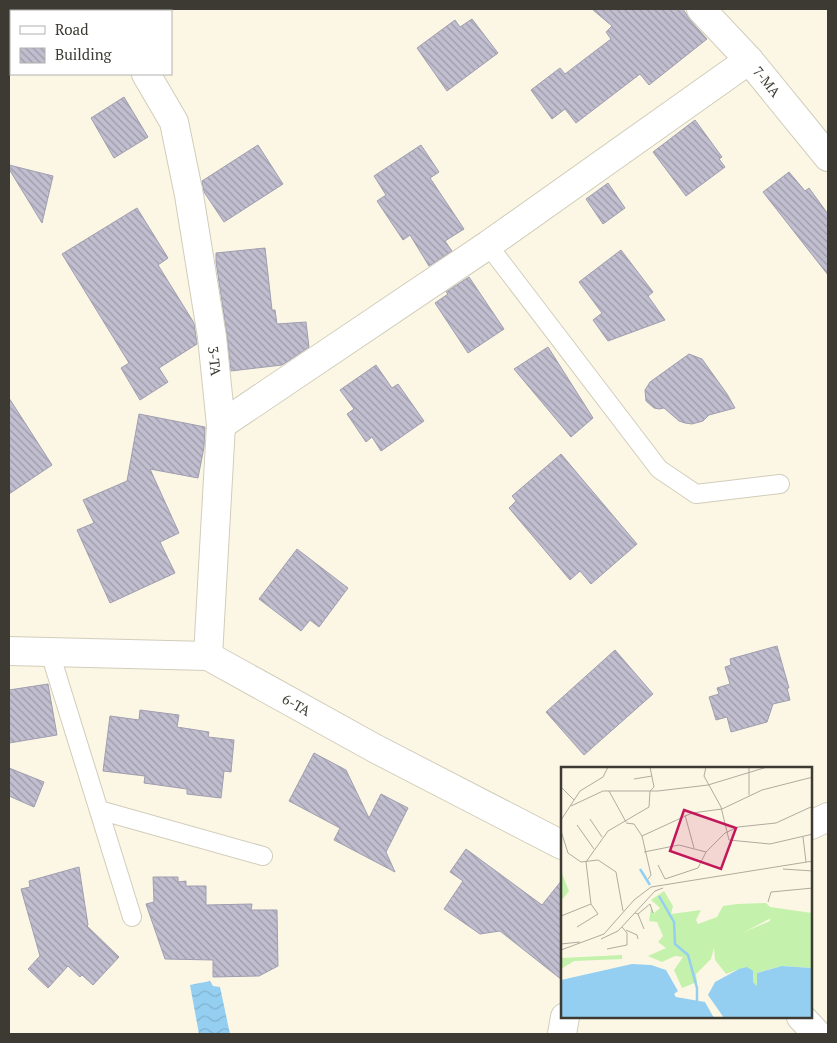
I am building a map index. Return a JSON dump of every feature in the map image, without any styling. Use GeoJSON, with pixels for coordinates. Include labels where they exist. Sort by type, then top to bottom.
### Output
{"type":"FeatureCollection","features":[{"type":"Feature","properties":{"kind":"street","name":"7-МА"},"geometry":{"type":"LineString","coordinates":[[701,9],[749,60],[828,157]]}},
{"type":"Feature","properties":{"kind":"street"},"geometry":{"type":"LineString","coordinates":[[222,425],[488,245],[749,60]]}},
{"type":"Feature","properties":{"kind":"street","name":"3-ТА"},"geometry":{"type":"LineString","coordinates":[[147,75],[174,122],[189,195],[212,337],[222,425],[208,656]]}},
{"type":"Feature","properties":{"kind":"street","name":"6-ТА"},"geometry":{"type":"LineString","coordinates":[[9,651],[208,656],[376,749],[561,844]]}},
{"type":"Feature","properties":{"kind":"street"},"geometry":{"type":"LineString","coordinates":[[812,825],[828,817]]}},
{"type":"Feature","properties":{"kind":"street"},"geometry":{"type":"LineString","coordinates":[[562,1034],[565,1018]]}},
{"type":"Feature","properties":{"kind":"street"},"geometry":{"type":"LineString","coordinates":[[802,1018],[817,1034]]}},
{"type":"Feature","properties":{"kind":"lane"},"geometry":{"type":"LineString","coordinates":[[488,245],[659,468],[696,494],[780,484]]}},
{"type":"Feature","properties":{"kind":"lane"},"geometry":{"type":"LineString","coordinates":[[50,653],[132,917]]}},
{"type":"Feature","properties":{"kind":"lane"},"geometry":{"type":"LineString","coordinates":[[99,810],[263,856]]}},
{"type":"Feature","properties":{"kind":"water"},"geometry":{"type":"Polygon","coordinates":[[[210,981],[213,986],[220,987],[230,1034],[199,1034],[190,985],[210,981]]]}},
{"type":"Feature","properties":{"kind":"building"},"geometry":{"type":"Polygon","coordinates":[[[592,9],[683,9],[707,39],[649,85],[640,74],[576,123],[565,109],[552,119],[531,90],[560,68],[565,74],[611,39],[606,32],[612,26],[592,9]]]}},
{"type":"Feature","properties":{"kind":"building"},"geometry":{"type":"Polygon","coordinates":[[[472,19],[498,53],[447,91],[417,48],[455,20],[460,27],[472,19]]]}},
{"type":"Feature","properties":{"kind":"building"},"geometry":{"type":"Polygon","coordinates":[[[124,97],[148,137],[114,158],[91,118],[124,97]]]}},
{"type":"Feature","properties":{"kind":"building"},"geometry":{"type":"Polygon","coordinates":[[[695,120],[722,157],[719,159],[725,167],[686,196],[653,152],[695,120]]]}},
{"type":"Feature","properties":{"kind":"building"},"geometry":{"type":"Polygon","coordinates":[[[258,145],[283,184],[224,222],[204,192],[202,181],[258,145]]]}},
{"type":"Feature","properties":{"kind":"building"},"geometry":{"type":"Polygon","coordinates":[[[421,145],[439,172],[430,178],[464,229],[445,241],[452,251],[429,266],[410,235],[403,240],[377,201],[386,195],[374,176],[421,145]]]}},
{"type":"Feature","properties":{"kind":"building"},"geometry":{"type":"Polygon","coordinates":[[[9,165],[53,176],[42,223],[9,169],[9,165]]]}},
{"type":"Feature","properties":{"kind":"building"},"geometry":{"type":"Polygon","coordinates":[[[789,172],[805,191],[809,188],[828,214],[828,275],[763,192],[789,172]]]}},
{"type":"Feature","properties":{"kind":"building"},"geometry":{"type":"Polygon","coordinates":[[[608,183],[625,208],[603,224],[586,199],[608,183]]]}},
{"type":"Feature","properties":{"kind":"building"},"geometry":{"type":"Polygon","coordinates":[[[137,208],[168,258],[158,265],[194,323],[197,344],[159,368],[168,382],[140,400],[121,368],[129,363],[62,254],[137,208]]]}},
{"type":"Feature","properties":{"kind":"building"},"geometry":{"type":"Polygon","coordinates":[[[265,248],[272,310],[275,310],[277,324],[306,322],[309,347],[282,365],[231,371],[216,253],[265,248]]]}},
{"type":"Feature","properties":{"kind":"building"},"geometry":{"type":"Polygon","coordinates":[[[621,250],[653,292],[648,296],[665,320],[608,341],[593,320],[602,313],[579,282],[621,250]]]}},
{"type":"Feature","properties":{"kind":"building"},"geometry":{"type":"Polygon","coordinates":[[[469,277],[504,329],[468,353],[435,303],[448,294],[446,292],[469,277]]]}},
{"type":"Feature","properties":{"kind":"building"},"geometry":{"type":"Polygon","coordinates":[[[548,347],[593,418],[571,437],[514,369],[548,347]]]}},
{"type":"Feature","properties":{"kind":"building"},"geometry":{"type":"Polygon","coordinates":[[[689,354],[702,359],[735,408],[709,415],[703,421],[692,424],[679,421],[664,408],[654,408],[646,401],[645,390],[650,382],[689,354]]]}},
{"type":"Feature","properties":{"kind":"building"},"geometry":{"type":"Polygon","coordinates":[[[376,365],[392,388],[398,384],[424,421],[381,451],[372,437],[366,442],[347,414],[354,409],[340,390],[376,365]]]}},
{"type":"Feature","properties":{"kind":"building"},"geometry":{"type":"Polygon","coordinates":[[[9,398],[52,465],[9,494],[9,398]]]}},
{"type":"Feature","properties":{"kind":"building"},"geometry":{"type":"Polygon","coordinates":[[[139,414],[205,427],[204,447],[198,478],[150,469],[179,533],[160,542],[175,573],[110,603],[77,530],[94,523],[83,500],[127,481],[139,414]]]}},
{"type":"Feature","properties":{"kind":"building"},"geometry":{"type":"Polygon","coordinates":[[[561,454],[637,544],[591,584],[580,571],[570,580],[509,508],[516,501],[512,496],[561,454]]]}},
{"type":"Feature","properties":{"kind":"building"},"geometry":{"type":"Polygon","coordinates":[[[297,549],[348,588],[319,627],[310,620],[301,631],[259,599],[297,549]]]}},
{"type":"Feature","properties":{"kind":"building"},"geometry":{"type":"Polygon","coordinates":[[[777,646],[789,688],[787,688],[790,700],[773,704],[767,722],[731,732],[727,717],[716,720],[709,697],[719,694],[717,688],[730,684],[725,667],[731,665],[730,659],[777,646]]]}},
{"type":"Feature","properties":{"kind":"building"},"geometry":{"type":"Polygon","coordinates":[[[615,650],[653,694],[584,755],[546,712],[615,650]]]}},
{"type":"Feature","properties":{"kind":"building"},"geometry":{"type":"Polygon","coordinates":[[[48,684],[57,735],[9,743],[9,690],[48,684]]]}},
{"type":"Feature","properties":{"kind":"building"},"geometry":{"type":"Polygon","coordinates":[[[140,710],[179,715],[177,727],[209,732],[208,737],[234,740],[231,772],[224,771],[221,798],[187,794],[187,789],[144,783],[145,776],[103,771],[110,716],[139,720],[140,710]]]}},
{"type":"Feature","properties":{"kind":"building"},"geometry":{"type":"Polygon","coordinates":[[[314,753],[346,770],[369,818],[381,794],[408,808],[386,852],[395,872],[334,840],[340,828],[289,801],[314,753]]]}},
{"type":"Feature","properties":{"kind":"building"},"geometry":{"type":"Polygon","coordinates":[[[9,768],[44,782],[34,807],[9,796],[9,768]]]}},
{"type":"Feature","properties":{"kind":"building"},"geometry":{"type":"Polygon","coordinates":[[[466,849],[542,905],[561,881],[561,979],[500,931],[480,934],[444,909],[463,881],[450,872],[466,849]]]}},
{"type":"Feature","properties":{"kind":"building"},"geometry":{"type":"Polygon","coordinates":[[[79,867],[87,926],[119,957],[93,985],[68,966],[48,988],[28,969],[40,956],[21,889],[30,887],[29,881],[79,867]]]}},
{"type":"Feature","properties":{"kind":"building"},"geometry":{"type":"Polygon","coordinates":[[[153,877],[178,877],[178,882],[186,881],[186,886],[206,886],[206,905],[252,904],[251,910],[277,910],[278,966],[259,976],[213,977],[213,960],[165,959],[146,904],[154,902],[153,877]]]}}]}
